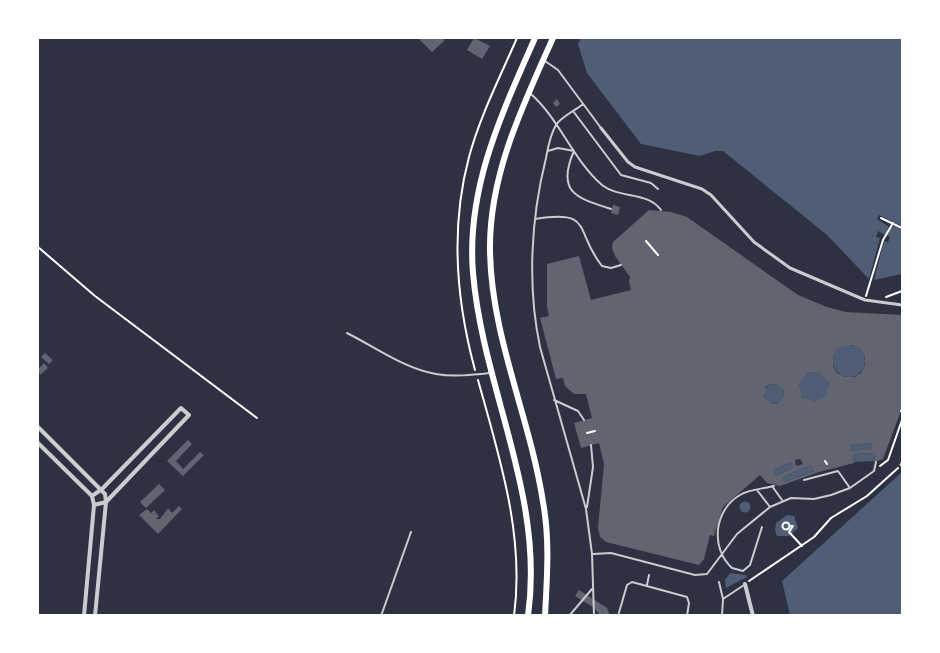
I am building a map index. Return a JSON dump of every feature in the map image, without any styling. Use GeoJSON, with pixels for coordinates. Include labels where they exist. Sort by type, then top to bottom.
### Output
{"type":"FeatureCollection","features":[{"type":"Feature","properties":{"kind":"highway"},"geometry":{"type":"LineString","coordinates":[[528,616],[530,553],[526,505],[478,312],[473,272],[475,205],[479,182],[497,124],[535,38]]}},
{"type":"Feature","properties":{"kind":"highway"},"geometry":{"type":"LineString","coordinates":[[545,616],[548,552],[543,502],[504,348],[496,309],[490,250],[497,186],[514,131],[553,38]]}},
{"type":"Feature","properties":{"kind":"street"},"geometry":{"type":"LineString","coordinates":[[600,128],[628,162],[635,167],[690,183],[711,195],[754,242],[770,256],[806,275],[838,287],[864,300],[875,303],[902,305]]}},
{"type":"Feature","properties":{"kind":"street"},"geometry":{"type":"LineString","coordinates":[[92,496],[102,489],[182,408],[188,415],[106,502],[94,505]]}},
{"type":"Feature","properties":{"kind":"street"},"geometry":{"type":"LineString","coordinates":[[38,427],[102,489],[106,502],[95,616]]}},
{"type":"Feature","properties":{"kind":"street"},"geometry":{"type":"LineString","coordinates":[[38,443],[92,496],[94,505],[84,616]]}},
{"type":"Feature","properties":{"kind":"street"},"geometry":{"type":"LineString","coordinates":[[745,584],[753,616]]}},
{"type":"Feature","properties":{"kind":"lane"},"geometry":{"type":"LineString","coordinates":[[543,60],[558,70],[600,128]]}},
{"type":"Feature","properties":{"kind":"lane"},"geometry":{"type":"LineString","coordinates":[[529,93],[600,183],[608,190],[652,201],[660,210]]}},
{"type":"Feature","properties":{"kind":"lane"},"geometry":{"type":"LineString","coordinates":[[583,104],[556,125],[548,151],[537,197],[533,278],[534,320],[554,400],[586,509],[592,554],[594,616]]}},
{"type":"Feature","properties":{"kind":"lane"},"geometry":{"type":"LineString","coordinates":[[573,111],[621,174],[651,183],[658,189]]}},
{"type":"Feature","properties":{"kind":"lane"},"geometry":{"type":"LineString","coordinates":[[548,151],[558,148],[574,151]]}},
{"type":"Feature","properties":{"kind":"lane"},"geometry":{"type":"LineString","coordinates":[[574,151],[567,174],[568,188],[577,198],[611,209]]}},
{"type":"Feature","properties":{"kind":"lane"},"geometry":{"type":"LineString","coordinates":[[535,219],[562,215],[572,217],[581,225],[602,266],[610,268],[621,265]]}},
{"type":"Feature","properties":{"kind":"lane"},"geometry":{"type":"LineString","coordinates":[[347,333],[394,358],[434,374],[457,376],[492,373]]}},
{"type":"Feature","properties":{"kind":"lane"},"geometry":{"type":"LineString","coordinates":[[554,400],[578,411],[584,420]]}},
{"type":"Feature","properties":{"kind":"lane"},"geometry":{"type":"LineString","coordinates":[[586,509],[593,467],[591,445]]}},
{"type":"Feature","properties":{"kind":"lane"},"geometry":{"type":"LineString","coordinates":[[592,554],[611,553],[695,575],[711,571],[721,553],[737,534],[782,500],[791,498],[814,499],[850,488],[870,475],[876,462]]}},
{"type":"Feature","properties":{"kind":"lane"},"geometry":{"type":"LineString","coordinates":[[804,480],[838,471],[850,488]]}},
{"type":"Feature","properties":{"kind":"lane"},"geometry":{"type":"LineString","coordinates":[[762,527],[748,568],[743,571],[732,568],[721,553],[717,536],[724,510],[740,495],[773,486],[782,500]]}},
{"type":"Feature","properties":{"kind":"lane"},"geometry":{"type":"LineString","coordinates":[[757,490],[770,508]]}},
{"type":"Feature","properties":{"kind":"lane"},"geometry":{"type":"LineString","coordinates":[[381,616],[411,532]]}},
{"type":"Feature","properties":{"kind":"lane"},"geometry":{"type":"LineString","coordinates":[[647,585],[649,575]]}},
{"type":"Feature","properties":{"kind":"lane"},"geometry":{"type":"LineString","coordinates":[[618,616],[627,585],[632,582],[687,597],[689,604],[686,616]]}},
{"type":"Feature","properties":{"kind":"lane"},"geometry":{"type":"LineString","coordinates":[[719,582],[722,616]]}},
{"type":"Feature","properties":{"kind":"lane"},"geometry":{"type":"LineString","coordinates":[[722,599],[745,584]]}},
{"type":"Feature","properties":{"kind":"lane"},"geometry":{"type":"LineString","coordinates":[[568,616],[592,589]]}},
{"type":"Feature","properties":{"kind":"path"},"geometry":{"type":"LineString","coordinates":[[881,218],[902,228]]}},
{"type":"Feature","properties":{"kind":"path"},"geometry":{"type":"LineString","coordinates":[[864,300],[872,280],[883,240],[892,223]]}},
{"type":"Feature","properties":{"kind":"path"},"geometry":{"type":"LineString","coordinates":[[646,241],[658,255]]}},
{"type":"Feature","properties":{"kind":"path"},"geometry":{"type":"LineString","coordinates":[[38,247],[95,296],[257,418]]}},
{"type":"Feature","properties":{"kind":"path"},"geometry":{"type":"LineString","coordinates":[[875,303],[902,291]]}},
{"type":"Feature","properties":{"kind":"path"},"geometry":{"type":"LineString","coordinates":[[875,467],[884,465],[888,460],[902,420]]}},
{"type":"Feature","properties":{"kind":"path"},"geometry":{"type":"LineString","coordinates":[[587,433],[595,431]]}},
{"type":"Feature","properties":{"kind":"path"},"geometry":{"type":"LineString","coordinates":[[826,460],[827,464]]}},
{"type":"Feature","properties":{"kind":"path"},"geometry":{"type":"LineString","coordinates":[[745,584],[814,537],[831,518],[867,496],[902,464]]}},
{"type":"Feature","properties":{"kind":"path"},"geometry":{"type":"LineString","coordinates":[[789,526],[793,526],[790,532],[802,546]]}},
{"type":"Feature","properties":{"kind":"water"},"geometry":{"type":"Polygon","coordinates":[[[581,38],[902,38],[902,274],[874,280],[869,279],[827,235],[723,151],[715,151],[700,156],[641,144],[587,73],[578,44],[581,38]]]}},
{"type":"Feature","properties":{"kind":"water"},"geometry":{"type":"Polygon","coordinates":[[[849,345],[855,346],[860,350],[864,355],[864,367],[860,372],[855,376],[849,377],[843,376],[838,372],[834,367],[833,361],[834,355],[838,350],[843,346],[849,345]]]}},
{"type":"Feature","properties":{"kind":"water"},"geometry":{"type":"Polygon","coordinates":[[[814,372],[825,376],[829,387],[825,398],[814,402],[803,398],[799,387],[803,376],[814,372]]]}},
{"type":"Feature","properties":{"kind":"water"},"geometry":{"type":"Polygon","coordinates":[[[774,384],[781,387],[784,394],[781,401],[774,404],[767,401],[764,394],[767,387],[774,384]]]}},
{"type":"Feature","properties":{"kind":"water"},"geometry":{"type":"Polygon","coordinates":[[[871,443],[872,449],[850,451],[850,445],[871,443]]]}},
{"type":"Feature","properties":{"kind":"water"},"geometry":{"type":"Polygon","coordinates":[[[875,453],[874,461],[854,462],[853,454],[875,453]]]}},
{"type":"Feature","properties":{"kind":"water"},"geometry":{"type":"Polygon","coordinates":[[[791,462],[793,468],[776,476],[773,470],[791,462]]]}},
{"type":"Feature","properties":{"kind":"water"},"geometry":{"type":"Polygon","coordinates":[[[811,465],[814,471],[785,482],[782,477],[811,465]]]}},
{"type":"Feature","properties":{"kind":"water"},"geometry":{"type":"Polygon","coordinates":[[[902,472],[902,615],[790,615],[782,581],[902,472]]]}},
{"type":"Feature","properties":{"kind":"water"},"geometry":{"type":"Polygon","coordinates":[[[745,501],[751,507],[745,513],[739,507],[745,501]]]}},
{"type":"Feature","properties":{"kind":"water"},"geometry":{"type":"Polygon","coordinates":[[[787,515],[794,516],[798,528],[789,536],[777,536],[775,531],[776,523],[787,515]]]}},
{"type":"Feature","properties":{"kind":"water"},"geometry":{"type":"Polygon","coordinates":[[[730,573],[746,575],[747,577],[726,588],[725,580],[730,573]]]}},
{"type":"Feature","properties":{"kind":"pier"},"geometry":{"type":"Polygon","coordinates":[[[879,215],[902,226],[902,230],[895,226],[891,228],[887,235],[890,237],[888,242],[884,241],[874,280],[869,279],[880,238],[876,237],[878,231],[885,235],[889,227],[877,219],[879,215]]]}},
{"type":"Feature","properties":{"kind":"building"},"geometry":{"type":"Polygon","coordinates":[[[418,38],[442,38],[445,40],[432,52],[418,38]]]}},
{"type":"Feature","properties":{"kind":"building"},"geometry":{"type":"Polygon","coordinates":[[[474,38],[490,46],[482,59],[467,50],[474,38]]]}},
{"type":"Feature","properties":{"kind":"building"},"geometry":{"type":"Polygon","coordinates":[[[557,99],[560,104],[556,107],[553,103],[557,99]]]}},
{"type":"Feature","properties":{"kind":"building"},"geometry":{"type":"Polygon","coordinates":[[[613,205],[620,207],[618,215],[611,213],[613,205]]]}},
{"type":"Feature","properties":{"kind":"building"},"geometry":{"type":"Polygon","coordinates":[[[649,210],[671,212],[687,217],[798,295],[827,307],[846,312],[902,315],[902,408],[883,459],[874,462],[875,453],[853,454],[854,463],[819,472],[780,486],[767,483],[760,475],[723,507],[714,536],[710,535],[704,559],[699,565],[606,542],[600,537],[598,528],[604,464],[599,443],[581,448],[574,423],[592,418],[586,394],[574,394],[565,386],[563,378],[556,379],[540,318],[549,316],[547,307],[547,264],[579,256],[591,300],[631,290],[630,277],[615,256],[612,248],[613,242],[649,210]],[[853,345],[844,346],[837,350],[833,357],[833,366],[837,373],[845,377],[854,377],[861,373],[865,365],[865,357],[860,349],[853,345]],[[814,372],[807,373],[799,384],[802,397],[815,402],[826,396],[829,383],[820,373],[814,372]],[[771,384],[766,387],[764,397],[772,404],[777,404],[784,396],[784,391],[776,384],[771,384]],[[871,443],[850,445],[850,451],[872,449],[871,443]],[[800,459],[795,460],[796,466],[803,464],[800,459]],[[791,462],[773,470],[776,476],[793,468],[791,462]],[[811,465],[782,477],[785,482],[814,471],[811,465]]]}},
{"type":"Feature","properties":{"kind":"building"},"geometry":{"type":"Polygon","coordinates":[[[45,353],[53,360],[49,364],[41,357],[45,353]]]}},
{"type":"Feature","properties":{"kind":"building"},"geometry":{"type":"Polygon","coordinates":[[[44,363],[48,368],[40,375],[38,369],[44,363]]]}},
{"type":"Feature","properties":{"kind":"building"},"geometry":{"type":"Polygon","coordinates":[[[188,440],[192,444],[176,461],[183,469],[200,452],[204,455],[183,476],[167,461],[188,440]]]}},
{"type":"Feature","properties":{"kind":"building"},"geometry":{"type":"Polygon","coordinates":[[[159,484],[165,490],[146,508],[140,502],[159,484]]]}},
{"type":"Feature","properties":{"kind":"building"},"geometry":{"type":"Polygon","coordinates":[[[179,506],[182,509],[158,534],[139,515],[147,509],[151,513],[154,510],[159,516],[156,519],[160,519],[168,508],[172,513],[179,506]]]}},
{"type":"Feature","properties":{"kind":"building"},"geometry":{"type":"Polygon","coordinates":[[[579,590],[607,608],[610,616],[601,616],[593,607],[575,596],[579,590]]]}}]}
